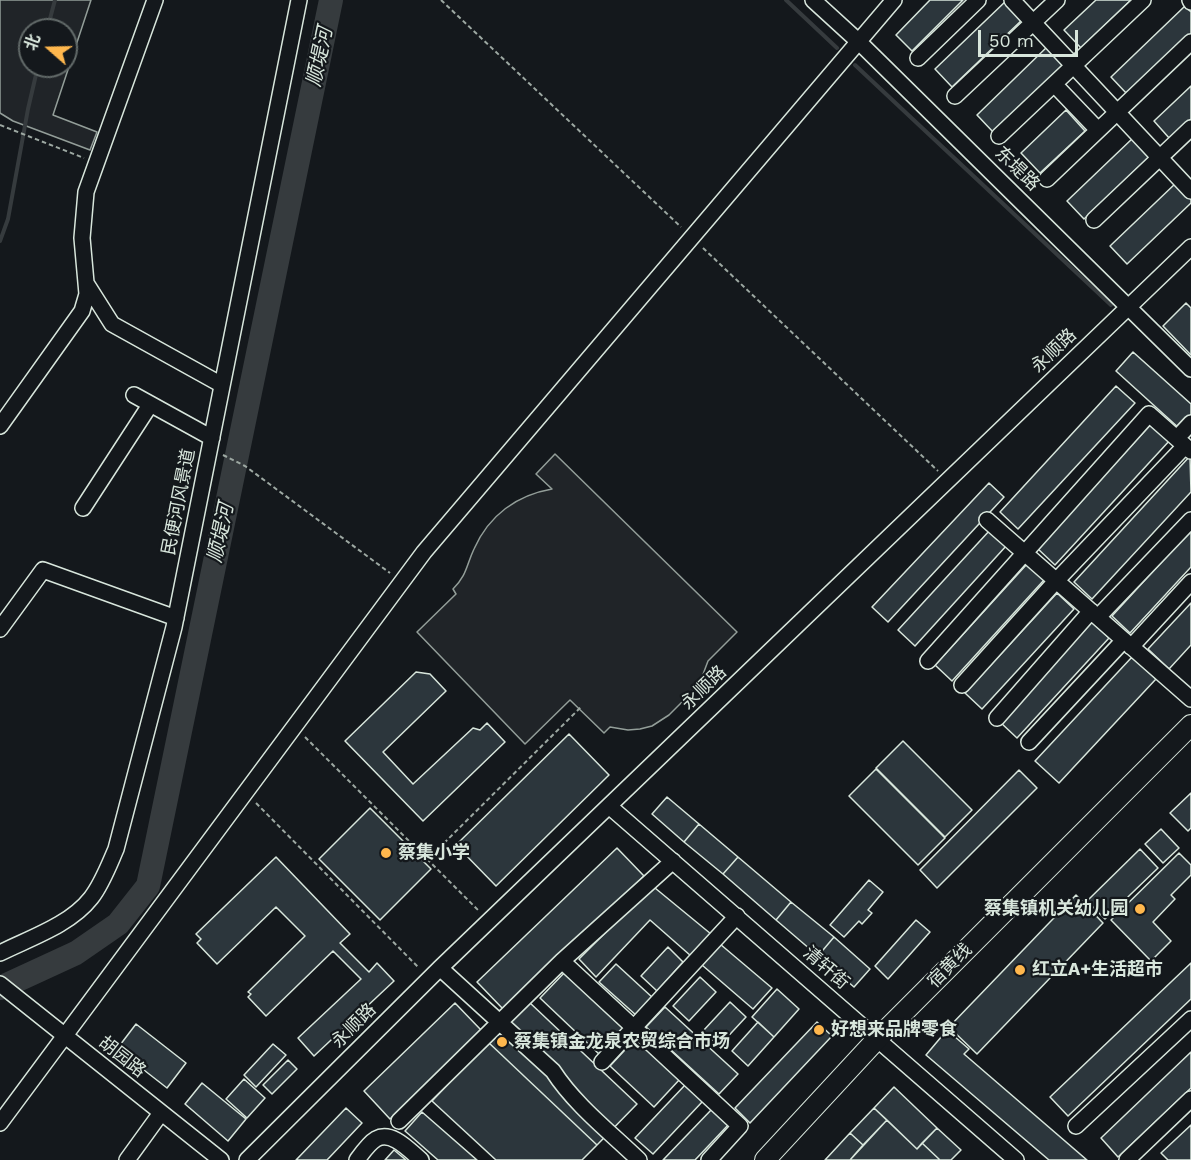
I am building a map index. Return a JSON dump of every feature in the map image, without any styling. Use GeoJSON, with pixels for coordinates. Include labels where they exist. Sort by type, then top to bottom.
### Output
{"type":"FeatureCollection","features":[{"type":"Feature","properties":{"kind":"main road","name":"宿黄线"},"geometry":{"type":"LineString","coordinates":[[765,1160],[878,1038],[1191,725]]}},
{"type":"Feature","properties":{"kind":"street"},"geometry":{"type":"LineString","coordinates":[[0,426],[82,311],[87,294],[82,238],[86,192],[155,0]]}},
{"type":"Feature","properties":{"kind":"street","name":"民便河风景道"},"geometry":{"type":"LineString","coordinates":[[0,953],[55,926],[81,909],[102,881],[116,849],[176,618],[215,445],[222,385],[299,0]]}},
{"type":"Feature","properties":{"kind":"street","name":"东堤路"},"geometry":{"type":"LineString","coordinates":[[813,0],[859,42],[1191,369]]}},
{"type":"Feature","properties":{"kind":"street"},"geometry":{"type":"LineString","coordinates":[[0,1123],[424,552],[894,0]]}},
{"type":"Feature","properties":{"kind":"street"},"geometry":{"type":"LineString","coordinates":[[918,58],[978,0]]}},
{"type":"Feature","properties":{"kind":"street"},"geometry":{"type":"LineString","coordinates":[[1012,0],[1191,191]]}},
{"type":"Feature","properties":{"kind":"street"},"geometry":{"type":"LineString","coordinates":[[955,96],[1057,0]]}},
{"type":"Feature","properties":{"kind":"street"},"geometry":{"type":"LineString","coordinates":[[999,136],[1143,0]]}},
{"type":"Feature","properties":{"kind":"street"},"geometry":{"type":"LineString","coordinates":[[1047,179],[1191,42]]}},
{"type":"Feature","properties":{"kind":"street"},"geometry":{"type":"LineString","coordinates":[[1054,84],[1098,130]]}},
{"type":"Feature","properties":{"kind":"street"},"geometry":{"type":"LineString","coordinates":[[1094,220],[1191,128]]}},
{"type":"Feature","properties":{"kind":"street","name":"永顺路"},"geometry":{"type":"LineString","coordinates":[[247,1160],[435,973],[1191,247]]}},
{"type":"Feature","properties":{"kind":"street"},"geometry":{"type":"LineString","coordinates":[[86,283],[112,324],[222,385]]}},
{"type":"Feature","properties":{"kind":"street"},"geometry":{"type":"LineString","coordinates":[[134,395],[215,445]]}},
{"type":"Feature","properties":{"kind":"street"},"geometry":{"type":"LineString","coordinates":[[83,508],[150,405]]}},
{"type":"Feature","properties":{"kind":"street"},"geometry":{"type":"LineString","coordinates":[[928,660],[1149,414],[1184,445]]}},
{"type":"Feature","properties":{"kind":"street"},"geometry":{"type":"LineString","coordinates":[[962,685],[1184,445],[1191,423]]}},
{"type":"Feature","properties":{"kind":"street"},"geometry":{"type":"LineString","coordinates":[[987,520],[1191,699]]}},
{"type":"Feature","properties":{"kind":"street"},"geometry":{"type":"LineString","coordinates":[[997,718],[1094,614],[1191,520]]}},
{"type":"Feature","properties":{"kind":"street"},"geometry":{"type":"LineString","coordinates":[[0,629],[43,570],[176,618]]}},
{"type":"Feature","properties":{"kind":"street"},"geometry":{"type":"LineString","coordinates":[[1029,742],[1191,582]]}},
{"type":"Feature","properties":{"kind":"street","name":"清轩街"},"geometry":{"type":"LineString","coordinates":[[609,806],[1016,1160]]}},
{"type":"Feature","properties":{"kind":"street"},"geometry":{"type":"LineString","coordinates":[[399,1121],[562,961],[673,861]]}},
{"type":"Feature","properties":{"kind":"street"},"geometry":{"type":"LineString","coordinates":[[602,1062],[736,916]]}},
{"type":"Feature","properties":{"kind":"street"},"geometry":{"type":"LineString","coordinates":[[562,961],[740,1126],[709,1160]]}},
{"type":"Feature","properties":{"kind":"street"},"geometry":{"type":"LineString","coordinates":[[435,973],[499,1023],[553,1071],[560,1083],[639,1160]]}},
{"type":"Feature","properties":{"kind":"street","name":"胡园路"},"geometry":{"type":"LineString","coordinates":[[0,984],[221,1160]]}},
{"type":"Feature","properties":{"kind":"street"},"geometry":{"type":"LineString","coordinates":[[1076,1126],[1191,1019]]}},
{"type":"Feature","properties":{"kind":"street"},"geometry":{"type":"LineString","coordinates":[[1126,1160],[1191,1099]]}},
{"type":"Feature","properties":{"kind":"street"},"geometry":{"type":"LineString","coordinates":[[127,1160],[161,1113]]}},
{"type":"Feature","properties":{"kind":"street"},"geometry":{"type":"LineString","coordinates":[[357,1160],[375,1139],[382,1136],[398,1141],[421,1160]]}},
{"type":"Feature","properties":{"kind":"path"},"geometry":{"type":"LineString","coordinates":[[0,125],[96,162]]}},
{"type":"Feature","properties":{"kind":"path"},"geometry":{"type":"LineString","coordinates":[[215,445],[402,582]]}},
{"type":"Feature","properties":{"kind":"path"},"geometry":{"type":"LineString","coordinates":[[428,859],[582,706]]}},
{"type":"Feature","properties":{"kind":"path"},"geometry":{"type":"LineString","coordinates":[[295,726],[489,921]]}},
{"type":"Feature","properties":{"kind":"path"},"geometry":{"type":"LineString","coordinates":[[245,792],[435,973]]}},
{"type":"Feature","properties":{"kind":"shaded area"},"geometry":{"type":"Polygon","coordinates":[[[0,0],[91,0],[78,39],[78,18],[18,18],[18,78],[65,78],[53,115],[97,132],[90,150],[13,121],[0,113],[0,0]]]}},
{"type":"Feature","properties":{"kind":"shaded area"},"geometry":{"type":"Polygon","coordinates":[[[555,454],[737,632],[708,661],[699,685],[669,715],[652,726],[628,730],[610,727],[604,733],[570,700],[525,744],[417,632],[456,594],[453,589],[464,575],[480,537],[496,517],[506,508],[527,496],[552,489],[536,474],[555,454]]]}},
{"type":"Feature","properties":{"kind":"building"},"geometry":{"type":"Polygon","coordinates":[[[930,0],[963,0],[912,51],[896,35],[930,0]]]}},
{"type":"Feature","properties":{"kind":"building"},"geometry":{"type":"Polygon","coordinates":[[[1007,0],[1024,18],[952,87],[935,69],[1007,0]]]}},
{"type":"Feature","properties":{"kind":"building"},"geometry":{"type":"Polygon","coordinates":[[[1096,0],[1131,0],[1081,48],[1064,30],[1096,0]]]}},
{"type":"Feature","properties":{"kind":"building"},"geometry":{"type":"Polygon","coordinates":[[[1185,6],[1191,12],[1191,34],[1127,94],[1111,77],[1185,6]]]}},
{"type":"Feature","properties":{"kind":"building"},"geometry":{"type":"Polygon","coordinates":[[[1048,46],[1066,64],[994,133],[977,115],[1048,46]]]}},
{"type":"Feature","properties":{"kind":"building"},"geometry":{"type":"Polygon","coordinates":[[[1191,86],[1191,119],[1170,139],[1154,121],[1191,86]]]}},
{"type":"Feature","properties":{"kind":"building"},"geometry":{"type":"Polygon","coordinates":[[[1066,110],[1085,131],[1040,173],[1021,153],[1066,110]]]}},
{"type":"Feature","properties":{"kind":"building"},"geometry":{"type":"Polygon","coordinates":[[[1134,137],[1151,155],[1084,219],[1067,201],[1134,137]]]}},
{"type":"Feature","properties":{"kind":"building"},"geometry":{"type":"Polygon","coordinates":[[[1177,182],[1191,196],[1191,203],[1127,264],[1110,246],[1177,182]]]}},
{"type":"Feature","properties":{"kind":"building"},"geometry":{"type":"Polygon","coordinates":[[[1186,303],[1191,308],[1191,355],[1163,326],[1186,303]]]}},
{"type":"Feature","properties":{"kind":"building"},"geometry":{"type":"Polygon","coordinates":[[[1133,352],[1191,404],[1191,416],[1180,429],[1116,371],[1133,352]]]}},
{"type":"Feature","properties":{"kind":"building"},"geometry":{"type":"Polygon","coordinates":[[[1116,386],[1135,403],[1018,529],[1000,512],[1116,386]]]}},
{"type":"Feature","properties":{"kind":"building"},"geometry":{"type":"Polygon","coordinates":[[[1153,422],[1171,439],[1055,565],[1037,548],[1153,422]]]}},
{"type":"Feature","properties":{"kind":"building"},"geometry":{"type":"Polygon","coordinates":[[[1190,456],[1191,492],[1092,599],[1074,582],[1190,456]]]}},
{"type":"Feature","properties":{"kind":"building"},"geometry":{"type":"Polygon","coordinates":[[[989,483],[1004,497],[888,622],[872,607],[989,483]]]}},
{"type":"Feature","properties":{"kind":"building"},"geometry":{"type":"Polygon","coordinates":[[[990,530],[1007,545],[915,646],[898,630],[990,530]]]}},
{"type":"Feature","properties":{"kind":"building"},"geometry":{"type":"Polygon","coordinates":[[[1191,530],[1191,567],[1130,633],[1112,616],[1191,530]]]}},
{"type":"Feature","properties":{"kind":"building"},"geometry":{"type":"Polygon","coordinates":[[[1027,564],[1044,580],[952,681],[935,665],[1027,564]]]}},
{"type":"Feature","properties":{"kind":"building"},"geometry":{"type":"Polygon","coordinates":[[[1057,593],[1074,609],[982,709],[965,693],[1057,593]]]}},
{"type":"Feature","properties":{"kind":"building"},"geometry":{"type":"Polygon","coordinates":[[[1191,603],[1191,645],[1169,669],[1148,649],[1191,603]]]}},
{"type":"Feature","properties":{"kind":"building"},"geometry":{"type":"Polygon","coordinates":[[[1092,622],[1109,638],[1017,738],[1000,722],[1092,622]]]}},
{"type":"Feature","properties":{"kind":"building"},"geometry":{"type":"Polygon","coordinates":[[[1132,657],[1156,679],[1059,783],[1035,761],[1132,657]]]}},
{"type":"Feature","properties":{"kind":"building"},"geometry":{"type":"Polygon","coordinates":[[[416,672],[430,674],[446,691],[383,752],[413,784],[473,728],[480,730],[487,723],[505,742],[423,821],[345,741],[416,672]]]}},
{"type":"Feature","properties":{"kind":"building"},"geometry":{"type":"Polygon","coordinates":[[[569,734],[609,775],[496,886],[456,845],[569,734]]]}},
{"type":"Feature","properties":{"kind":"building"},"geometry":{"type":"Polygon","coordinates":[[[903,741],[972,810],[945,837],[876,768],[903,741]]]}},
{"type":"Feature","properties":{"kind":"building"},"geometry":{"type":"Polygon","coordinates":[[[876,769],[945,838],[918,865],[849,796],[876,769]]]}},
{"type":"Feature","properties":{"kind":"building"},"geometry":{"type":"Polygon","coordinates":[[[1019,770],[1037,788],[937,888],[920,870],[1019,770]]]}},
{"type":"Feature","properties":{"kind":"building"},"geometry":{"type":"Polygon","coordinates":[[[1191,793],[1191,828],[1188,831],[1170,813],[1191,793]]]}},
{"type":"Feature","properties":{"kind":"building"},"geometry":{"type":"Polygon","coordinates":[[[667,797],[699,824],[684,842],[652,814],[667,797]]]}},
{"type":"Feature","properties":{"kind":"building"},"geometry":{"type":"Polygon","coordinates":[[[370,808],[431,869],[380,920],[319,859],[370,808]]]}},
{"type":"Feature","properties":{"kind":"building"},"geometry":{"type":"Polygon","coordinates":[[[699,824],[738,857],[723,874],[684,842],[699,824]]]}},
{"type":"Feature","properties":{"kind":"building"},"geometry":{"type":"Polygon","coordinates":[[[1161,829],[1179,848],[1163,863],[1145,844],[1161,829]]]}},
{"type":"Feature","properties":{"kind":"building"},"geometry":{"type":"Polygon","coordinates":[[[617,848],[644,876],[504,1010],[477,982],[617,848]]]}},
{"type":"Feature","properties":{"kind":"building"},"geometry":{"type":"Polygon","coordinates":[[[1140,849],[1158,868],[1105,919],[1087,901],[1140,849]]]}},
{"type":"Feature","properties":{"kind":"building"},"geometry":{"type":"Polygon","coordinates":[[[1179,853],[1191,865],[1191,875],[1171,895],[1175,899],[1153,922],[1171,941],[1151,961],[1111,920],[1179,853]]]}},
{"type":"Feature","properties":{"kind":"building"},"geometry":{"type":"Polygon","coordinates":[[[276,857],[350,934],[340,943],[369,972],[377,963],[394,981],[314,1056],[298,1038],[361,979],[333,951],[266,1016],[248,997],[251,994],[248,992],[305,936],[276,907],[217,964],[197,943],[201,939],[196,934],[276,857]]]}},
{"type":"Feature","properties":{"kind":"building"},"geometry":{"type":"Polygon","coordinates":[[[738,857],[791,902],[776,920],[723,874],[738,857]]]}},
{"type":"Feature","properties":{"kind":"building"},"geometry":{"type":"Polygon","coordinates":[[[869,880],[883,892],[868,910],[872,913],[862,924],[859,921],[844,937],[830,925],[869,880]]]}},
{"type":"Feature","properties":{"kind":"building"},"geometry":{"type":"Polygon","coordinates":[[[655,888],[711,934],[691,956],[650,920],[596,977],[579,959],[649,889],[655,888]]]}},
{"type":"Feature","properties":{"kind":"building"},"geometry":{"type":"Polygon","coordinates":[[[1076,895],[1103,923],[977,1054],[949,1027],[1076,895]]]}},
{"type":"Feature","properties":{"kind":"building"},"geometry":{"type":"Polygon","coordinates":[[[791,902],[834,937],[818,956],[776,920],[791,902]]]}},
{"type":"Feature","properties":{"kind":"building"},"geometry":{"type":"Polygon","coordinates":[[[916,920],[930,932],[888,979],[875,966],[916,920]]]}},
{"type":"Feature","properties":{"kind":"building"},"geometry":{"type":"Polygon","coordinates":[[[834,937],[870,969],[854,987],[818,956],[834,937]]]}},
{"type":"Feature","properties":{"kind":"building"},"geometry":{"type":"Polygon","coordinates":[[[720,944],[772,988],[753,1009],[702,965],[720,944]]]}},
{"type":"Feature","properties":{"kind":"building"},"geometry":{"type":"Polygon","coordinates":[[[668,947],[683,962],[657,991],[641,976],[668,947]]]}},
{"type":"Feature","properties":{"kind":"building"},"geometry":{"type":"Polygon","coordinates":[[[1191,963],[1191,999],[1068,1116],[1050,1097],[1191,963]]]}},
{"type":"Feature","properties":{"kind":"building"},"geometry":{"type":"Polygon","coordinates":[[[616,964],[653,998],[637,1016],[599,982],[616,964]]]}},
{"type":"Feature","properties":{"kind":"building"},"geometry":{"type":"Polygon","coordinates":[[[566,971],[625,1027],[599,1054],[540,998],[566,971]]]}},
{"type":"Feature","properties":{"kind":"building"},"geometry":{"type":"Polygon","coordinates":[[[700,977],[716,992],[689,1021],[673,1006],[700,977]]]}},
{"type":"Feature","properties":{"kind":"building"},"geometry":{"type":"Polygon","coordinates":[[[777,989],[799,1009],[774,1037],[752,1017],[777,989]]]}},
{"type":"Feature","properties":{"kind":"building"},"geometry":{"type":"Polygon","coordinates":[[[529,1002],[637,1104],[597,1145],[488,1042],[529,1002]]]}},
{"type":"Feature","properties":{"kind":"building"},"geometry":{"type":"Polygon","coordinates":[[[730,1002],[746,1017],[719,1046],[703,1031],[730,1002]]]}},
{"type":"Feature","properties":{"kind":"building"},"geometry":{"type":"Polygon","coordinates":[[[455,1003],[481,1030],[390,1119],[364,1091],[455,1003]]]}},
{"type":"Feature","properties":{"kind":"building"},"geometry":{"type":"Polygon","coordinates":[[[665,1007],[738,1074],[719,1094],[646,1027],[665,1007]]]}},
{"type":"Feature","properties":{"kind":"building"},"geometry":{"type":"Polygon","coordinates":[[[758,1022],[774,1037],[748,1066],[732,1051],[758,1022]]]}},
{"type":"Feature","properties":{"kind":"building"},"geometry":{"type":"Polygon","coordinates":[[[817,1022],[832,1036],[750,1123],[735,1108],[817,1022]]]}},
{"type":"Feature","properties":{"kind":"building"},"geometry":{"type":"Polygon","coordinates":[[[136,1024],[186,1063],[167,1088],[117,1049],[136,1024]]]}},
{"type":"Feature","properties":{"kind":"building"},"geometry":{"type":"Polygon","coordinates":[[[947,1030],[969,1049],[964,1054],[1087,1160],[1049,1160],[926,1055],[947,1030]]]}},
{"type":"Feature","properties":{"kind":"building"},"geometry":{"type":"Polygon","coordinates":[[[636,1038],[680,1079],[654,1107],[610,1066],[636,1038]]]}},
{"type":"Feature","properties":{"kind":"building"},"geometry":{"type":"Polygon","coordinates":[[[488,1042],[597,1145],[582,1160],[496,1160],[432,1101],[488,1042]]]}},
{"type":"Feature","properties":{"kind":"building"},"geometry":{"type":"Polygon","coordinates":[[[273,1044],[286,1055],[256,1087],[244,1075],[273,1044]]]}},
{"type":"Feature","properties":{"kind":"building"},"geometry":{"type":"Polygon","coordinates":[[[1191,1052],[1191,1088],[1118,1157],[1101,1138],[1191,1052]]]}},
{"type":"Feature","properties":{"kind":"building"},"geometry":{"type":"Polygon","coordinates":[[[288,1060],[297,1069],[272,1094],[263,1085],[288,1060]]]}},
{"type":"Feature","properties":{"kind":"building"},"geometry":{"type":"Polygon","coordinates":[[[244,1079],[265,1098],[247,1118],[226,1099],[244,1079]]]}},
{"type":"Feature","properties":{"kind":"building"},"geometry":{"type":"Polygon","coordinates":[[[202,1083],[246,1119],[228,1141],[185,1104],[202,1083]]]}},
{"type":"Feature","properties":{"kind":"building"},"geometry":{"type":"Polygon","coordinates":[[[686,1084],[703,1101],[653,1154],[635,1138],[686,1084]]]}},
{"type":"Feature","properties":{"kind":"building"},"geometry":{"type":"Polygon","coordinates":[[[894,1087],[937,1128],[917,1149],[874,1108],[894,1087]]]}},
{"type":"Feature","properties":{"kind":"building"},"geometry":{"type":"Polygon","coordinates":[[[346,1108],[362,1123],[327,1160],[296,1160],[346,1108]]]}},
{"type":"Feature","properties":{"kind":"building"},"geometry":{"type":"Polygon","coordinates":[[[713,1108],[730,1123],[695,1160],[663,1160],[713,1108]]]}},
{"type":"Feature","properties":{"kind":"building"},"geometry":{"type":"Polygon","coordinates":[[[874,1108],[887,1120],[863,1145],[850,1133],[874,1108]]]}},
{"type":"Feature","properties":{"kind":"building"},"geometry":{"type":"Polygon","coordinates":[[[422,1112],[477,1160],[438,1160],[405,1131],[422,1112]]]}},
{"type":"Feature","properties":{"kind":"building"},"geometry":{"type":"Polygon","coordinates":[[[887,1120],[917,1149],[922,1143],[940,1160],[850,1160],[887,1120]]]}},
{"type":"Feature","properties":{"kind":"building"},"geometry":{"type":"Polygon","coordinates":[[[1191,1125],[1191,1160],[1168,1160],[1161,1153],[1191,1125]]]}},
{"type":"Feature","properties":{"kind":"building"},"geometry":{"type":"Polygon","coordinates":[[[937,1128],[961,1150],[951,1160],[940,1160],[922,1143],[937,1128]]]}},
{"type":"Feature","properties":{"kind":"building"},"geometry":{"type":"Polygon","coordinates":[[[850,1133],[863,1145],[850,1160],[825,1160],[850,1133]]]}},
{"type":"Feature","properties":{"kind":"building"},"geometry":{"type":"Polygon","coordinates":[[[394,1150],[406,1160],[385,1160],[394,1150]]]}},
{"type":"Feature","properties":{"kind":"waterway"},"geometry":{"type":"LineString","coordinates":[[50,18],[55,0]]}},
{"type":"Feature","properties":{"kind":"waterway","name":"顺堤河"},"geometry":{"type":"LineString","coordinates":[[0,988],[76,953],[118,924],[148,886],[331,0]]}},
{"type":"Feature","properties":{"kind":"waterway"},"geometry":{"type":"LineString","coordinates":[[786,0],[837,48]]}},
{"type":"Feature","properties":{"kind":"waterway"},"geometry":{"type":"LineString","coordinates":[[855,65],[1111,305]]}},
{"type":"Feature","properties":{"kind":"waterway"},"geometry":{"type":"LineString","coordinates":[[0,241],[8,219],[35,78]]}},
{"type":"Feature","properties":{"kind":"place","name":"蔡集小学"},"geometry":{"type":"Point","coordinates":[386,853]}},
{"type":"Feature","properties":{"kind":"place","name":"蔡集镇机关幼儿园"},"geometry":{"type":"Point","coordinates":[1140,909]}},
{"type":"Feature","properties":{"kind":"place","name":"红立A+生活超市"},"geometry":{"type":"Point","coordinates":[1020,970]}},
{"type":"Feature","properties":{"kind":"place","name":"好想来品牌零食"},"geometry":{"type":"Point","coordinates":[819,1030]}},
{"type":"Feature","properties":{"kind":"place","name":"蔡集镇金龙泉农贸综合市场"},"geometry":{"type":"Point","coordinates":[502,1042]}}]}
